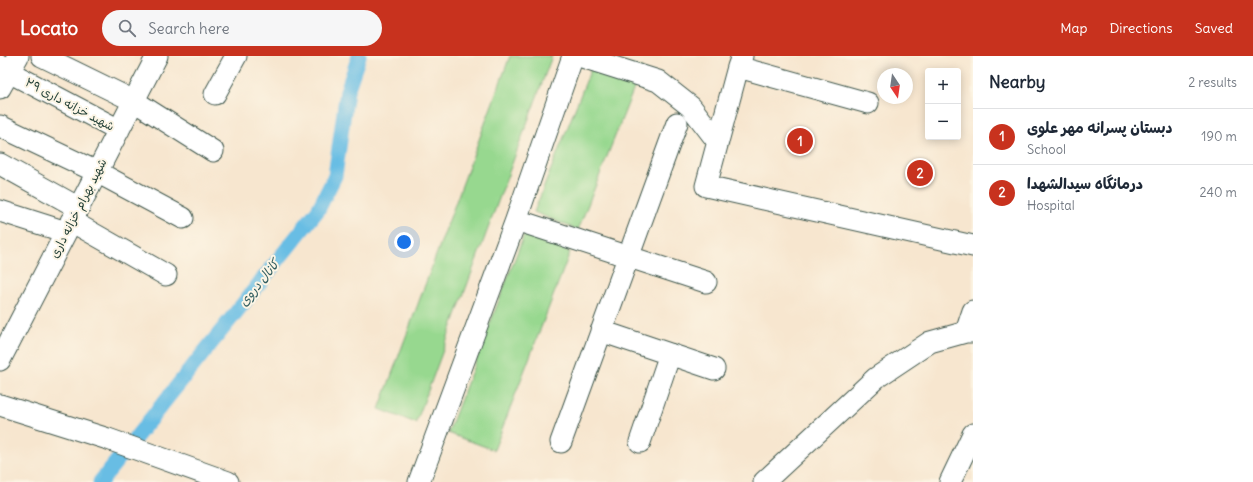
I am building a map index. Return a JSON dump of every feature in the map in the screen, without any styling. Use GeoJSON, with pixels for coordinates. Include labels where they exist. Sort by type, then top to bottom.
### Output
{"type":"FeatureCollection","features":[{"type":"Feature","properties":{"kind":"street"},"geometry":{"type":"LineString","coordinates":[[42,56],[134,101],[213,151]]}},
{"type":"Feature","properties":{"kind":"street","name":"شهید بهرام خزانه داری"},"geometry":{"type":"LineString","coordinates":[[0,360],[157,56]]}},
{"type":"Feature","properties":{"kind":"street"},"geometry":{"type":"LineString","coordinates":[[215,94],[236,56]]}},
{"type":"Feature","properties":{"kind":"street"},"geometry":{"type":"LineString","coordinates":[[419,482],[516,220],[573,56]]}},
{"type":"Feature","properties":{"kind":"street"},"geometry":{"type":"LineString","coordinates":[[579,56],[658,81],[691,107],[718,142]]}},
{"type":"Feature","properties":{"kind":"street"},"geometry":{"type":"LineString","coordinates":[[868,103],[740,61],[706,186],[973,246]]}},
{"type":"Feature","properties":{"kind":"street","name":"شهید خزانه داری ۲۹"},"geometry":{"type":"LineString","coordinates":[[7,70],[119,130]]}},
{"type":"Feature","properties":{"kind":"street"},"geometry":{"type":"LineString","coordinates":[[561,442],[677,123]]}},
{"type":"Feature","properties":{"kind":"street"},"geometry":{"type":"LineString","coordinates":[[0,126],[97,172],[183,218]]}},
{"type":"Feature","properties":{"kind":"street"},"geometry":{"type":"LineString","coordinates":[[0,164],[72,220],[166,275]]}},
{"type":"Feature","properties":{"kind":"street"},"geometry":{"type":"LineString","coordinates":[[0,211],[72,220]]}},
{"type":"Feature","properties":{"kind":"street"},"geometry":{"type":"LineString","coordinates":[[516,220],[706,282]]}},
{"type":"Feature","properties":{"kind":"street"},"geometry":{"type":"LineString","coordinates":[[764,482],[876,378],[930,342],[969,332],[973,311]]}},
{"type":"Feature","properties":{"kind":"street"},"geometry":{"type":"LineString","coordinates":[[601,332],[714,369]]}},
{"type":"Feature","properties":{"kind":"street"},"geometry":{"type":"LineString","coordinates":[[640,442],[670,354]]}},
{"type":"Feature","properties":{"kind":"street"},"geometry":{"type":"LineString","coordinates":[[0,405],[108,440],[228,482]]}},
{"type":"Feature","properties":{"kind":"street"},"geometry":{"type":"LineString","coordinates":[[950,482],[973,434]]}},
{"type":"Feature","properties":{"kind":"green space"},"geometry":{"type":"Polygon","coordinates":[[[510,56],[552,56],[416,423],[379,409],[510,56]]]}},
{"type":"Feature","properties":{"kind":"green space"},"geometry":{"type":"Polygon","coordinates":[[[596,56],[642,68],[578,230],[534,212],[596,56]]]}},
{"type":"Feature","properties":{"kind":"green space"},"geometry":{"type":"Polygon","coordinates":[[[524,235],[570,252],[494,450],[448,433],[524,235]]]}},
{"type":"Feature","properties":{"kind":"waterway","name":"کانال دروی"},"geometry":{"type":"LineString","coordinates":[[100,482],[318,210],[335,176],[347,91],[359,56]]}},
{"type":"Feature","properties":{"kind":"place","name":"دبستان پسرانه مهر علوی"},"geometry":{"type":"Point","coordinates":[800,141]}},
{"type":"Feature","properties":{"kind":"place","name":"درمانگاه سیدالشهدا"},"geometry":{"type":"Point","coordinates":[920,173]}}]}
